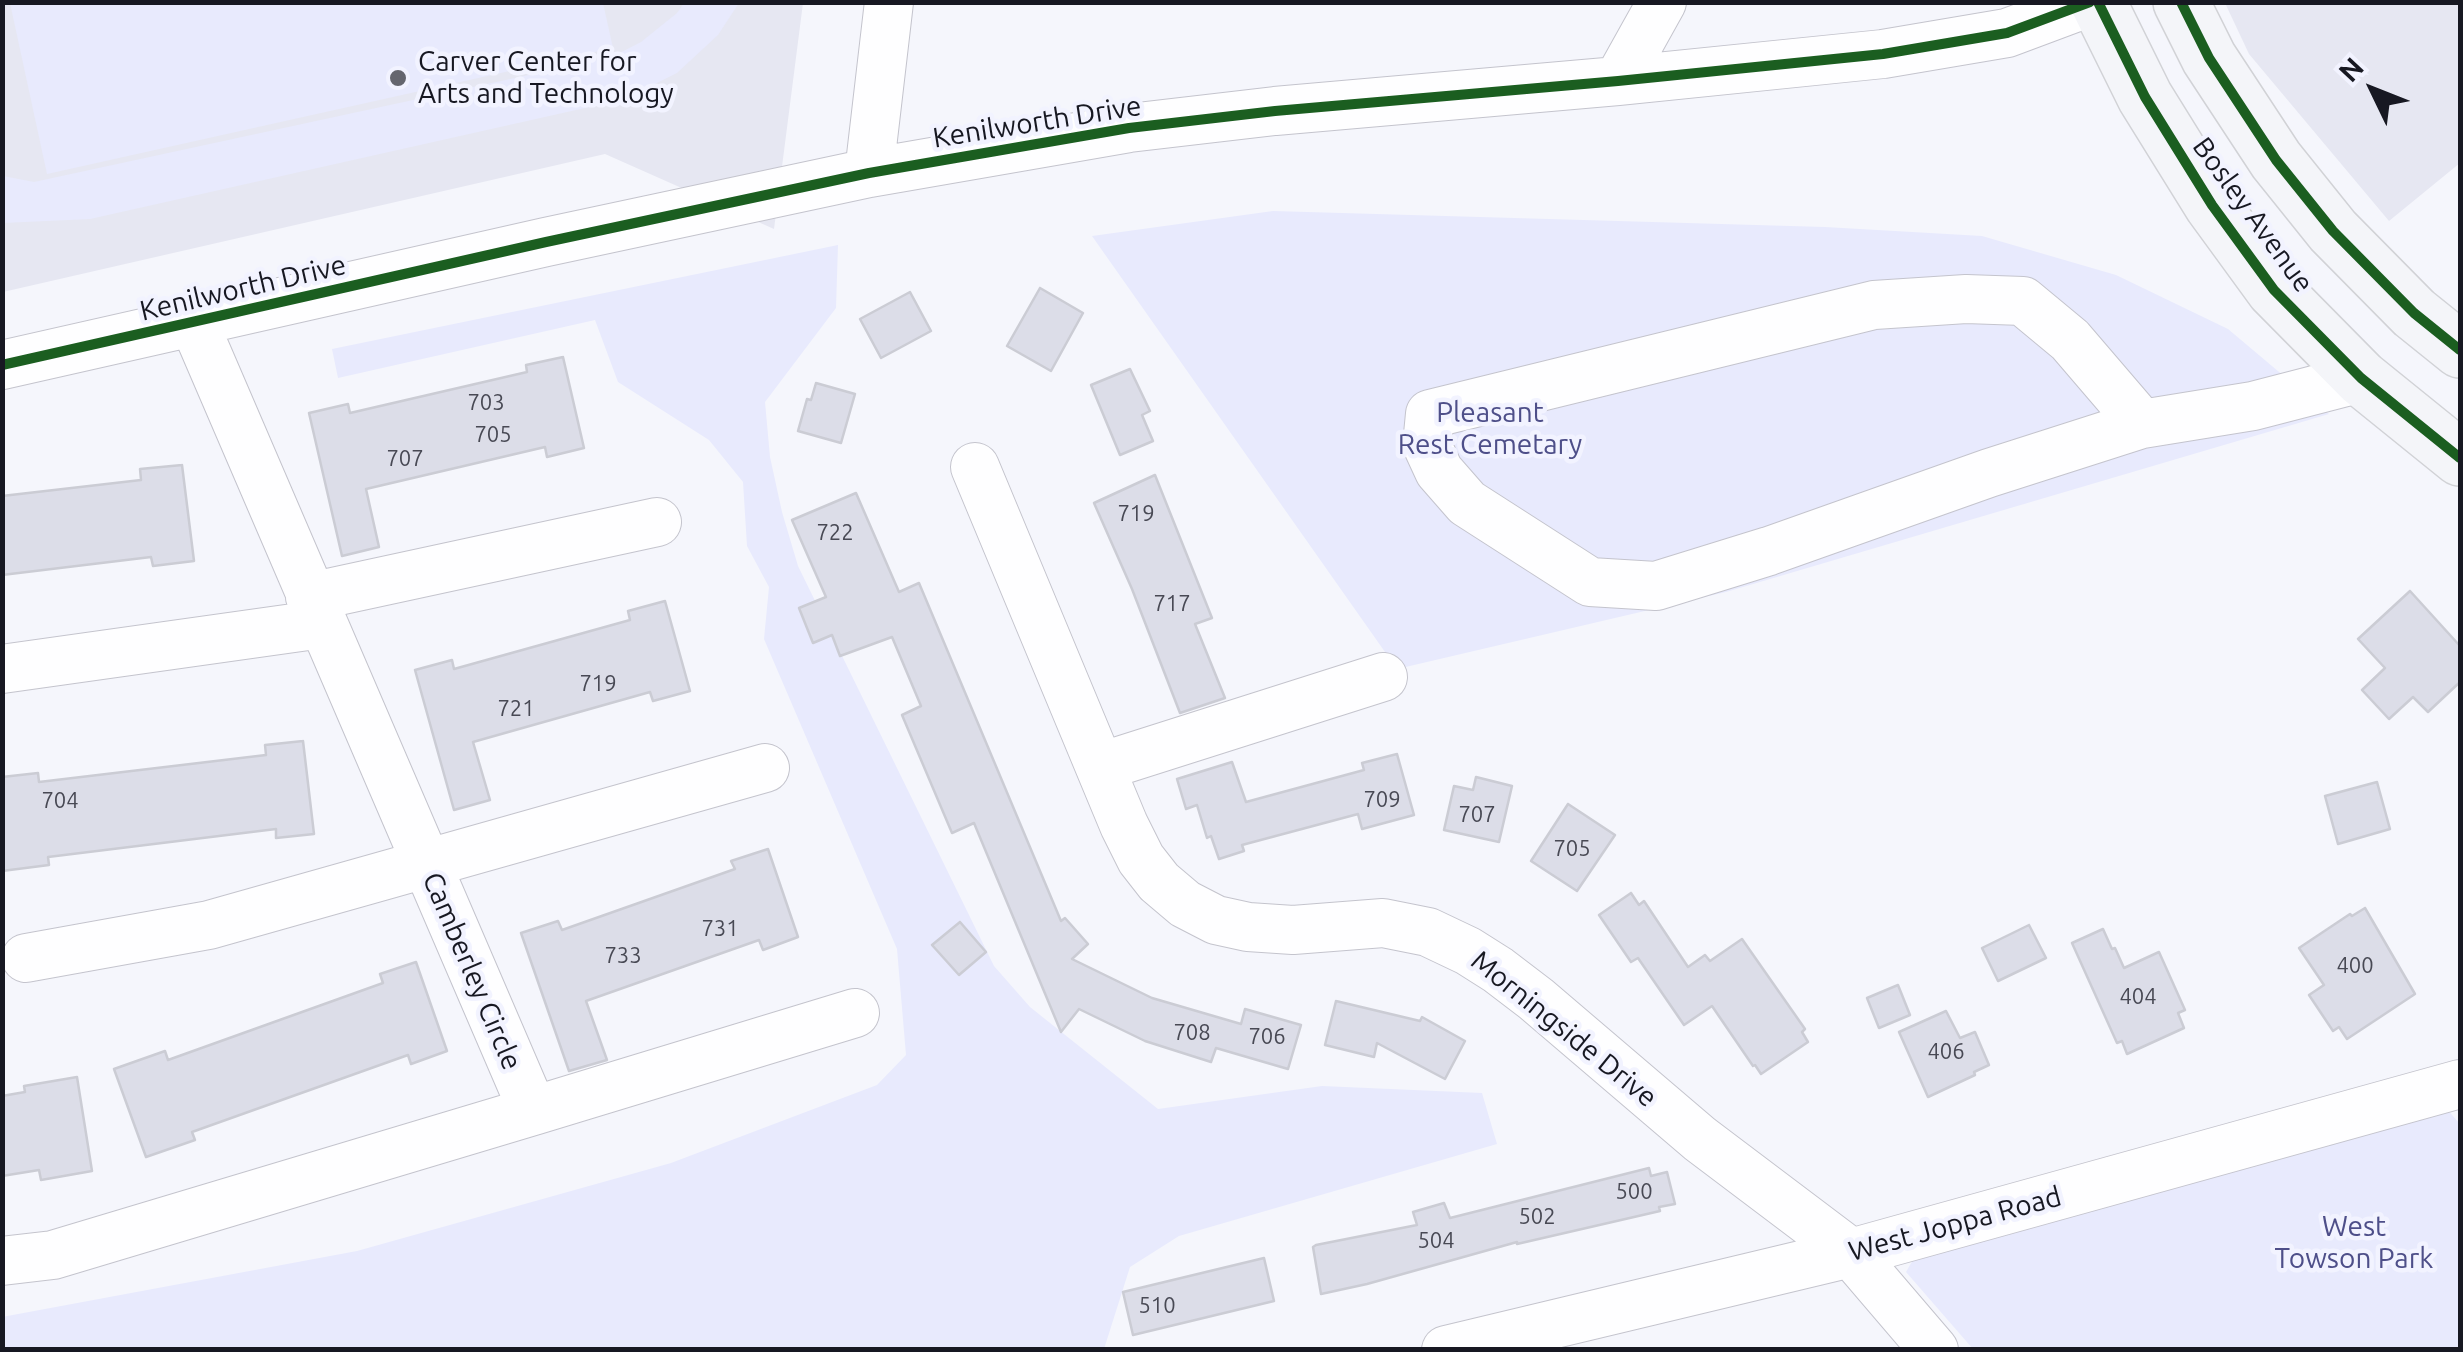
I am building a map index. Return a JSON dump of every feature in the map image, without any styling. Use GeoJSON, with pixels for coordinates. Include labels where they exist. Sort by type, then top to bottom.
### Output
{"type":"FeatureCollection","features":[{"type":"Feature","properties":{"kind":"main road","name":"Bosley Avenue"},"geometry":{"type":"LineString","coordinates":[[2098,2],[2145,96],[2212,205],[2274,290],[2361,378],[2460,458]]}},
{"type":"Feature","properties":{"kind":"main road","name":"Bosley Avenue"},"geometry":{"type":"LineString","coordinates":[[2181,2],[2208,58],[2276,160],[2322,217],[2414,313],[2460,350]]}},
{"type":"Feature","properties":{"kind":"street"},"geometry":{"type":"LineString","coordinates":[[869,173],[889,2]]}},
{"type":"Feature","properties":{"kind":"street"},"geometry":{"type":"LineString","coordinates":[[1618,81],[1662,2]]}},
{"type":"Feature","properties":{"kind":"street","name":"Kenilworth Drive"},"geometry":{"type":"LineString","coordinates":[[2,365],[869,173],[1129,128],[1883,54],[2007,33],[2090,2]]}},
{"type":"Feature","properties":{"kind":"street"},"geometry":{"type":"LineString","coordinates":[[2142,424],[2070,340],[2023,300],[1966,298],[1874,305],[1430,414],[1428,445],[1439,471],[1467,503],[1590,582],[1656,586],[1769,552],[2142,424],[2253,406],[2361,378]]}},
{"type":"Feature","properties":{"kind":"street","name":"Camberley Circle"},"geometry":{"type":"LineString","coordinates":[[194,322],[533,1111]]}},
{"type":"Feature","properties":{"kind":"street","name":"Morningside Drive"},"geometry":{"type":"LineString","coordinates":[[976,467],[1100,768],[1141,859],[1159,882],[1185,904],[1216,920],[1293,930],[1383,923],[1428,932],[1468,950],[1536,999],[1700,1139],[1851,1253],[1934,1350]]}},
{"type":"Feature","properties":{"kind":"street"},"geometry":{"type":"LineString","coordinates":[[2,670],[316,610],[657,522]]}},
{"type":"Feature","properties":{"kind":"street"},"geometry":{"type":"LineString","coordinates":[[1100,768],[1382,678]]}},
{"type":"Feature","properties":{"kind":"street"},"geometry":{"type":"LineString","coordinates":[[26,958],[208,924],[765,768]]}},
{"type":"Feature","properties":{"kind":"street"},"geometry":{"type":"LineString","coordinates":[[2,1261],[53,1255],[854,1013]]}},
{"type":"Feature","properties":{"kind":"street","name":"West Joppa Road"},"geometry":{"type":"LineString","coordinates":[[1446,1350],[1851,1253],[2460,1084]]}},
{"type":"Feature","properties":{"kind":"shaded area","name":"Carver Center for Arts and Technology"},"geometry":{"type":"Polygon","coordinates":[[[2,3],[803,3],[774,229],[605,154],[3,292],[2,3]]]}},
{"type":"Feature","properties":{"kind":"shaded area"},"geometry":{"type":"Polygon","coordinates":[[[2225,3],[2460,3],[2460,163],[2389,221],[2249,54],[2225,3]]]}},
{"type":"Feature","properties":{"kind":"green space"},"geometry":{"type":"Polygon","coordinates":[[[10,3],[603,3],[613,48],[47,174],[10,3]]]}},
{"type":"Feature","properties":{"kind":"green space"},"geometry":{"type":"Polygon","coordinates":[[[684,3],[739,3],[718,35],[677,73],[625,99],[90,219],[3,223],[3,176],[34,182],[612,57],[641,42],[684,3]]]}},
{"type":"Feature","properties":{"kind":"green space","name":"Pleasant Rest Cemetary"},"geometry":{"type":"Polygon","coordinates":[[[1273,211],[1825,227],[1982,236],[2116,275],[2228,329],[2329,414],[1726,592],[1397,669],[1092,236],[1273,211]]]}},
{"type":"Feature","properties":{"kind":"green space"},"geometry":{"type":"Polygon","coordinates":[[[838,245],[836,308],[765,402],[770,457],[798,566],[994,966],[1030,1007],[1158,1109],[1322,1086],[1482,1093],[1497,1144],[1179,1236],[1130,1267],[1104,1349],[3,1350],[2,1317],[357,1251],[671,1163],[877,1085],[906,1055],[897,949],[764,639],[769,587],[747,546],[743,482],[709,440],[618,382],[595,320],[338,378],[332,349],[838,245]]]}},
{"type":"Feature","properties":{"kind":"green space","name":"West Towson Park"},"geometry":{"type":"Polygon","coordinates":[[[2445,1107],[2460,1124],[2460,1349],[1973,1349],[1906,1272],[1914,1258],[2445,1107]]]}},
{"type":"Feature","properties":{"kind":"building"},"geometry":{"type":"Polygon","coordinates":[[[1040,288],[1083,313],[1051,371],[1007,346],[1040,288]]]}},
{"type":"Feature","properties":{"kind":"building"},"geometry":{"type":"Polygon","coordinates":[[[910,292],[931,331],[881,358],[860,319],[910,292]]]}},
{"type":"Feature","properties":{"kind":"building"},"geometry":{"type":"Polygon","coordinates":[[[563,357],[584,448],[547,457],[545,447],[366,489],[379,547],[342,556],[309,413],[348,404],[350,413],[527,372],[526,365],[563,357]]]}},
{"type":"Feature","properties":{"kind":"building"},"geometry":{"type":"Polygon","coordinates":[[[1130,369],[1150,411],[1142,415],[1153,441],[1120,455],[1091,385],[1130,369]]]}},
{"type":"Feature","properties":{"kind":"building"},"geometry":{"type":"Polygon","coordinates":[[[816,383],[855,394],[841,443],[798,431],[816,383]]]}},
{"type":"Feature","properties":{"kind":"building"},"geometry":{"type":"Polygon","coordinates":[[[182,465],[194,561],[153,566],[151,557],[2,575],[2,496],[141,480],[140,469],[182,465]]]}},
{"type":"Feature","properties":{"kind":"building"},"geometry":{"type":"Polygon","coordinates":[[[1155,475],[1212,618],[1195,624],[1225,698],[1180,713],[1094,503],[1155,475]]]}},
{"type":"Feature","properties":{"kind":"building"},"geometry":{"type":"Polygon","coordinates":[[[856,493],[899,592],[919,583],[1061,921],[1065,918],[1088,944],[1072,959],[1152,998],[1241,1024],[1245,1009],[1301,1025],[1288,1069],[1216,1048],[1211,1062],[1145,1041],[1079,1009],[1061,1032],[974,823],[952,833],[902,715],[921,706],[892,637],[840,656],[832,635],[813,643],[799,608],[826,597],[792,520],[856,493]]]}},
{"type":"Feature","properties":{"kind":"building"},"geometry":{"type":"Polygon","coordinates":[[[2410,591],[2460,646],[2460,682],[2428,712],[2413,697],[2389,719],[2362,690],[2385,668],[2358,639],[2410,591]]]}},
{"type":"Feature","properties":{"kind":"building"},"geometry":{"type":"Polygon","coordinates":[[[665,601],[690,691],[653,701],[650,692],[473,742],[490,800],[454,810],[415,670],[452,660],[454,669],[630,620],[628,611],[665,601]]]}},
{"type":"Feature","properties":{"kind":"building"},"geometry":{"type":"Polygon","coordinates":[[[303,741],[314,834],[276,838],[276,829],[48,857],[49,865],[2,871],[2,777],[38,773],[39,782],[266,755],[265,745],[303,741]]]}},
{"type":"Feature","properties":{"kind":"building"},"geometry":{"type":"Polygon","coordinates":[[[1397,754],[1414,815],[1362,829],[1358,814],[1242,845],[1244,851],[1219,859],[1211,836],[1207,838],[1197,805],[1186,809],[1177,779],[1232,762],[1246,802],[1364,770],[1362,763],[1397,754]]]}},
{"type":"Feature","properties":{"kind":"building"},"geometry":{"type":"Polygon","coordinates":[[[1476,777],[1512,786],[1499,842],[1444,830],[1454,786],[1473,790],[1476,777]]]}},
{"type":"Feature","properties":{"kind":"building"},"geometry":{"type":"Polygon","coordinates":[[[2377,782],[2390,829],[2338,844],[2325,796],[2377,782]]]}},
{"type":"Feature","properties":{"kind":"building"},"geometry":{"type":"Polygon","coordinates":[[[1568,804],[1615,835],[1577,891],[1531,861],[1568,804]]]}},
{"type":"Feature","properties":{"kind":"building"},"geometry":{"type":"Polygon","coordinates":[[[768,849],[798,937],[763,950],[759,940],[586,1001],[607,1060],[569,1071],[521,933],[558,921],[562,930],[735,869],[731,861],[768,849]]]}},
{"type":"Feature","properties":{"kind":"building"},"geometry":{"type":"Polygon","coordinates":[[[1631,893],[1639,905],[1644,901],[1688,967],[1705,955],[1710,961],[1742,939],[1805,1029],[1802,1032],[1808,1042],[1761,1074],[1712,1006],[1684,1025],[1638,958],[1631,962],[1599,915],[1631,893]]]}},
{"type":"Feature","properties":{"kind":"building"},"geometry":{"type":"Polygon","coordinates":[[[2365,908],[2415,994],[2347,1039],[2339,1027],[2333,1031],[2309,995],[2324,985],[2299,948],[2365,908]]]}},
{"type":"Feature","properties":{"kind":"building"},"geometry":{"type":"Polygon","coordinates":[[[960,922],[986,952],[959,975],[932,945],[960,922]]]}},
{"type":"Feature","properties":{"kind":"building"},"geometry":{"type":"Polygon","coordinates":[[[2029,925],[2046,958],[1998,981],[1982,948],[2029,925]]]}},
{"type":"Feature","properties":{"kind":"building"},"geometry":{"type":"Polygon","coordinates":[[[2103,929],[2124,968],[2159,952],[2185,1010],[2178,1013],[2184,1028],[2127,1054],[2122,1041],[2117,1043],[2072,943],[2103,929]]]}},
{"type":"Feature","properties":{"kind":"building"},"geometry":{"type":"Polygon","coordinates":[[[416,962],[447,1051],[411,1064],[408,1055],[192,1132],[195,1140],[146,1157],[114,1069],[165,1051],[168,1060],[383,983],[380,974],[416,962]]]}},
{"type":"Feature","properties":{"kind":"building"},"geometry":{"type":"Polygon","coordinates":[[[1898,985],[1910,1015],[1879,1028],[1867,998],[1898,985]]]}},
{"type":"Feature","properties":{"kind":"building"},"geometry":{"type":"Polygon","coordinates":[[[1336,1001],[1420,1021],[1422,1017],[1465,1041],[1445,1079],[1377,1043],[1374,1057],[1325,1045],[1336,1001]]]}},
{"type":"Feature","properties":{"kind":"building"},"geometry":{"type":"Polygon","coordinates":[[[1946,1011],[1960,1038],[1975,1032],[1989,1065],[1928,1097],[1899,1032],[1946,1011]]]}},
{"type":"Feature","properties":{"kind":"building"},"geometry":{"type":"Polygon","coordinates":[[[77,1077],[92,1171],[41,1180],[39,1170],[2,1176],[2,1096],[25,1092],[24,1086],[77,1077]]]}},
{"type":"Feature","properties":{"kind":"building"},"geometry":{"type":"Polygon","coordinates":[[[1649,1168],[1651,1176],[1667,1172],[1675,1204],[1659,1207],[1660,1211],[1517,1242],[1321,1294],[1313,1247],[1316,1245],[1417,1225],[1413,1212],[1444,1203],[1450,1218],[1649,1168]]]}},
{"type":"Feature","properties":{"kind":"building"},"geometry":{"type":"Polygon","coordinates":[[[1264,1258],[1274,1301],[1133,1335],[1123,1292],[1264,1258]]]}},
{"type":"Feature","properties":{"kind":"cycle path"},"geometry":{"type":"LineString","coordinates":[[2,365],[869,173],[1129,128],[1883,54],[2007,33],[2090,2]]}},
{"type":"Feature","properties":{"kind":"cycle path"},"geometry":{"type":"LineString","coordinates":[[2098,2],[2145,97],[2212,205],[2274,290],[2361,378],[2460,458]]}},
{"type":"Feature","properties":{"kind":"cycle path"},"geometry":{"type":"LineString","coordinates":[[2181,2],[2209,58],[2276,160],[2333,231],[2414,313],[2460,350]]}},
{"type":"Feature","properties":{"kind":"place","name":"Carver Center for Arts and Technology"},"geometry":{"type":"Point","coordinates":[398,78]}}]}
